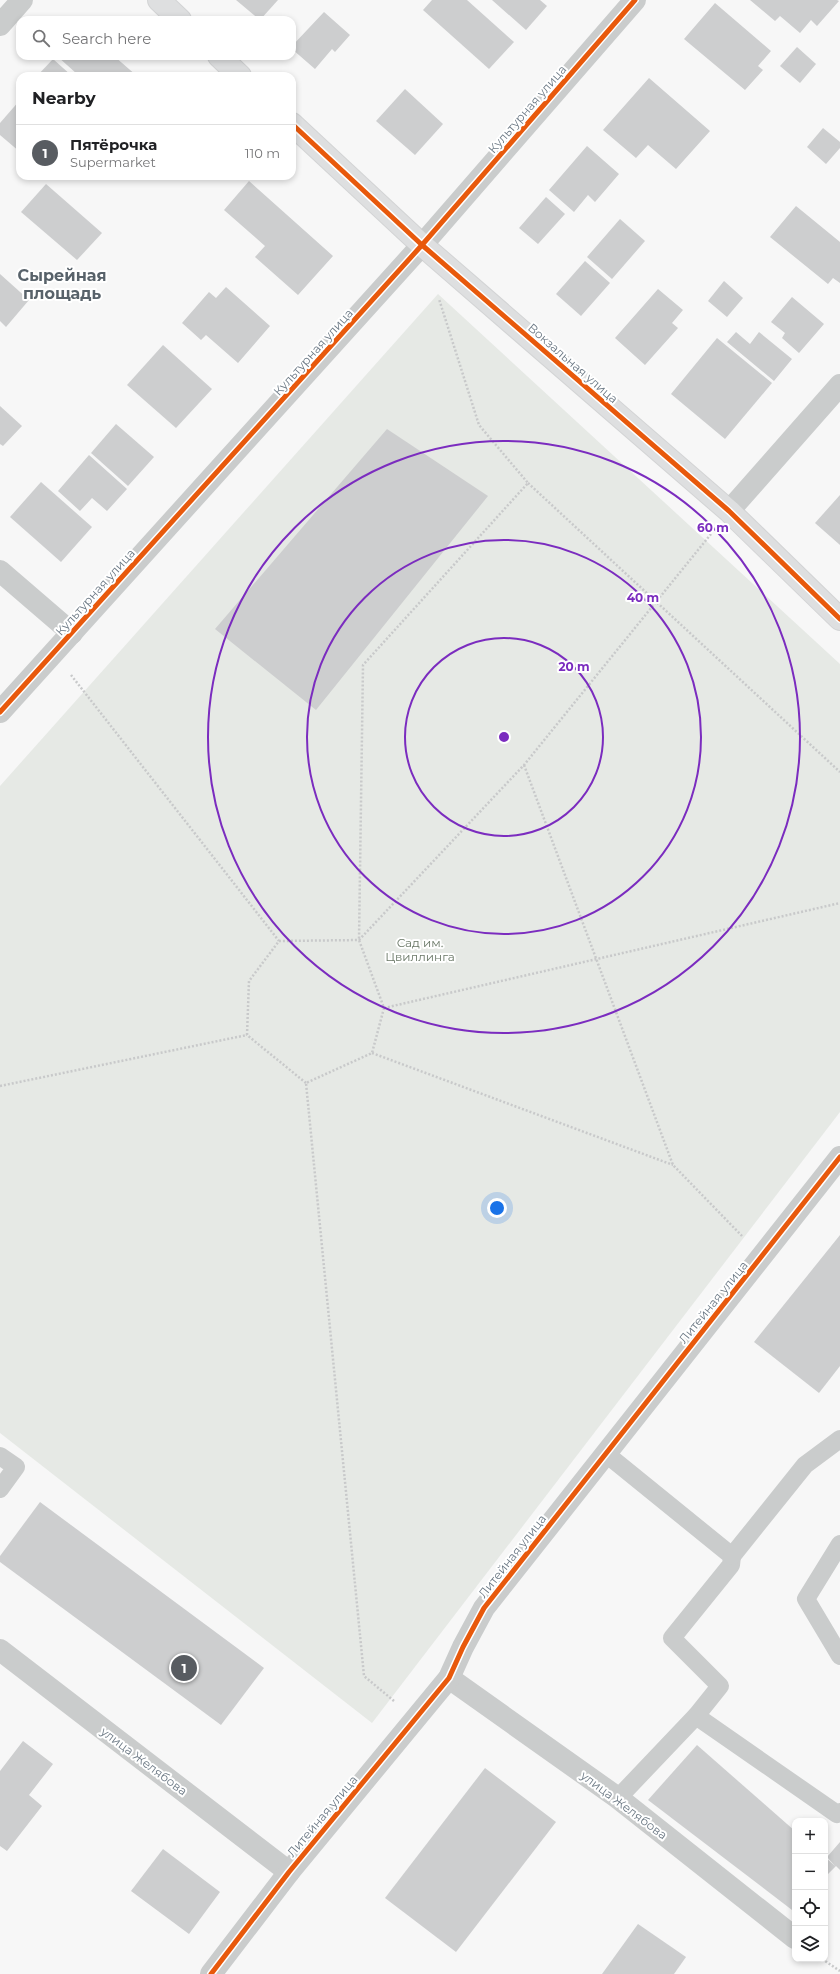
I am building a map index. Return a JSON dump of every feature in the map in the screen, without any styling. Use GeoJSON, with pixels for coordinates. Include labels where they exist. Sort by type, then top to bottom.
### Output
{"type":"FeatureCollection","features":[{"type":"Feature","properties":{"kind":"street"},"geometry":{"type":"LineString","coordinates":[[0,25],[22,0]]}},
{"type":"Feature","properties":{"kind":"street"},"geometry":{"type":"LineString","coordinates":[[158,0],[176,16]]}},
{"type":"Feature","properties":{"kind":"street","name":"Культурная улица"},"geometry":{"type":"LineString","coordinates":[[0,712],[422,245],[635,0]]}},
{"type":"Feature","properties":{"kind":"street"},"geometry":{"type":"LineString","coordinates":[[223,60],[236,72]]}},
{"type":"Feature","properties":{"kind":"street","name":"Вокзальная улица"},"geometry":{"type":"LineString","coordinates":[[296,128],[422,245],[729,511],[840,619]]}},
{"type":"Feature","properties":{"kind":"street"},"geometry":{"type":"LineString","coordinates":[[729,511],[840,385]]}},
{"type":"Feature","properties":{"kind":"street"},"geometry":{"type":"LineString","coordinates":[[0,571],[72,633]]}},
{"type":"Feature","properties":{"kind":"street","name":"Литейная улица"},"geometry":{"type":"LineString","coordinates":[[211,1974],[289,1872],[449,1678],[462,1647],[484,1608],[840,1157]]}},
{"type":"Feature","properties":{"kind":"street","name":"улица Желябова"},"geometry":{"type":"LineString","coordinates":[[0,1650],[289,1872]]}},
{"type":"Feature","properties":{"kind":"street","name":"улица Желябова"},"geometry":{"type":"LineString","coordinates":[[449,1678],[618,1798],[792,1936]]}},
{"type":"Feature","properties":{"kind":"lane"},"geometry":{"type":"LineString","coordinates":[[618,1798],[696,1716],[720,1686],[672,1638],[731,1565],[732,1556],[806,1465],[840,1439]]}},
{"type":"Feature","properties":{"kind":"lane"},"geometry":{"type":"LineString","coordinates":[[605,1453],[732,1556]]}},
{"type":"Feature","properties":{"kind":"lane"},"geometry":{"type":"LineString","coordinates":[[0,1456],[16,1467],[0,1489]]}},
{"type":"Feature","properties":{"kind":"lane"},"geometry":{"type":"LineString","coordinates":[[840,1544],[806,1599],[840,1656]]}},
{"type":"Feature","properties":{"kind":"lane"},"geometry":{"type":"LineString","coordinates":[[696,1716],[837,1814],[840,1812]]}},
{"type":"Feature","properties":{"kind":"path"},"geometry":{"type":"LineString","coordinates":[[439,298],[480,425],[528,483],[840,772]]}},
{"type":"Feature","properties":{"kind":"path"},"geometry":{"type":"LineString","coordinates":[[372,1052],[384,1008],[359,940],[363,665],[528,483]]}},
{"type":"Feature","properties":{"kind":"path"},"geometry":{"type":"LineString","coordinates":[[279,941],[359,940],[524,765],[657,603],[729,511]]}},
{"type":"Feature","properties":{"kind":"path"},"geometry":{"type":"LineString","coordinates":[[72,633],[68,672],[279,941]]}},
{"type":"Feature","properties":{"kind":"path"},"geometry":{"type":"LineString","coordinates":[[524,765],[673,1165],[762,1257]]}},
{"type":"Feature","properties":{"kind":"path"},"geometry":{"type":"LineString","coordinates":[[384,1008],[840,903]]}},
{"type":"Feature","properties":{"kind":"path"},"geometry":{"type":"LineString","coordinates":[[247,1035],[249,981],[279,941]]}},
{"type":"Feature","properties":{"kind":"path"},"geometry":{"type":"LineString","coordinates":[[247,1035],[306,1083],[364,1676],[416,1719]]}},
{"type":"Feature","properties":{"kind":"path"},"geometry":{"type":"LineString","coordinates":[[0,1086],[247,1035]]}},
{"type":"Feature","properties":{"kind":"path"},"geometry":{"type":"LineString","coordinates":[[306,1083],[372,1052],[673,1165]]}},
{"type":"Feature","properties":{"kind":"path"},"geometry":{"type":"LineString","coordinates":[[826,1962],[840,1972]]}},
{"type":"Feature","properties":{"kind":"green space","name":"Сад им. Цвиллинга"},"geometry":{"type":"Polygon","coordinates":[[[438,294],[840,664],[840,1112],[372,1723],[0,1433],[0,786],[438,294]]]}},
{"type":"Feature","properties":{"kind":"building"},"geometry":{"type":"Polygon","coordinates":[[[236,0],[278,0],[264,16],[255,16],[236,0]]]}},
{"type":"Feature","properties":{"kind":"building"},"geometry":{"type":"Polygon","coordinates":[[[432,0],[467,0],[514,42],[489,69],[423,10],[432,0]]]}},
{"type":"Feature","properties":{"kind":"building"},"geometry":{"type":"Polygon","coordinates":[[[492,0],[540,0],[547,6],[526,30],[492,0]]]}},
{"type":"Feature","properties":{"kind":"building"},"geometry":{"type":"Polygon","coordinates":[[[750,0],[839,1],[817,26],[811,20],[800,33],[780,16],[775,21],[750,0]]]}},
{"type":"Feature","properties":{"kind":"building"},"geometry":{"type":"Polygon","coordinates":[[[715,3],[771,51],[758,66],[763,70],[745,90],[684,39],[715,3]]]}},
{"type":"Feature","properties":{"kind":"building"},"geometry":{"type":"Polygon","coordinates":[[[324,12],[350,35],[335,52],[332,49],[315,69],[296,52],[296,42],[324,12]]]}},
{"type":"Feature","properties":{"kind":"building"},"geometry":{"type":"Polygon","coordinates":[[[797,47],[816,64],[800,83],[780,66],[797,47]]]}},
{"type":"Feature","properties":{"kind":"building"},"geometry":{"type":"Polygon","coordinates":[[[52,60],[54,60],[68,72],[41,72],[52,60]]]}},
{"type":"Feature","properties":{"kind":"building"},"geometry":{"type":"Polygon","coordinates":[[[61,60],[119,60],[132,72],[75,72],[61,60]]]}},
{"type":"Feature","properties":{"kind":"building"},"geometry":{"type":"Polygon","coordinates":[[[649,78],[710,131],[676,169],[648,145],[636,158],[603,130],[649,78]]]}},
{"type":"Feature","properties":{"kind":"building"},"geometry":{"type":"Polygon","coordinates":[[[405,89],[443,124],[415,155],[376,121],[405,89]]]}},
{"type":"Feature","properties":{"kind":"building"},"geometry":{"type":"Polygon","coordinates":[[[16,105],[16,149],[0,135],[0,123],[16,105]]]}},
{"type":"Feature","properties":{"kind":"building"},"geometry":{"type":"Polygon","coordinates":[[[823,128],[840,142],[840,148],[826,164],[807,147],[823,128]]]}},
{"type":"Feature","properties":{"kind":"building"},"geometry":{"type":"Polygon","coordinates":[[[587,146],[619,174],[595,202],[588,195],[574,212],[549,190],[587,146]]]}},
{"type":"Feature","properties":{"kind":"building"},"geometry":{"type":"Polygon","coordinates":[[[249,181],[333,256],[298,295],[255,257],[265,246],[224,210],[249,181]]]}},
{"type":"Feature","properties":{"kind":"building"},"geometry":{"type":"Polygon","coordinates":[[[46,184],[102,233],[77,260],[21,212],[46,184]]]}},
{"type":"Feature","properties":{"kind":"building"},"geometry":{"type":"Polygon","coordinates":[[[546,197],[565,214],[538,244],[519,228],[546,197]]]}},
{"type":"Feature","properties":{"kind":"building"},"geometry":{"type":"Polygon","coordinates":[[[796,206],[840,242],[840,283],[833,278],[828,284],[770,237],[796,206]]]}},
{"type":"Feature","properties":{"kind":"building"},"geometry":{"type":"Polygon","coordinates":[[[620,219],[645,241],[612,279],[587,257],[620,219]]]}},
{"type":"Feature","properties":{"kind":"building"},"geometry":{"type":"Polygon","coordinates":[[[585,261],[610,283],[581,316],[556,294],[585,261]]]}},
{"type":"Feature","properties":{"kind":"building"},"geometry":{"type":"Polygon","coordinates":[[[0,274],[29,300],[6,327],[0,321],[0,274]]]}},
{"type":"Feature","properties":{"kind":"building"},"geometry":{"type":"Polygon","coordinates":[[[724,281],[743,298],[727,317],[708,301],[724,281]]]}},
{"type":"Feature","properties":{"kind":"building"},"geometry":{"type":"Polygon","coordinates":[[[226,287],[270,326],[238,363],[206,335],[201,340],[182,323],[209,292],[216,298],[226,287]]]}},
{"type":"Feature","properties":{"kind":"building"},"geometry":{"type":"Polygon","coordinates":[[[658,289],[683,310],[672,323],[678,328],[645,365],[615,338],[658,289]]]}},
{"type":"Feature","properties":{"kind":"building"},"geometry":{"type":"Polygon","coordinates":[[[792,297],[824,324],[799,353],[782,338],[785,333],[771,322],[792,297]]]}},
{"type":"Feature","properties":{"kind":"building"},"geometry":{"type":"Polygon","coordinates":[[[736,332],[750,344],[759,332],[792,359],[774,381],[727,342],[736,332]]]}},
{"type":"Feature","properties":{"kind":"building"},"geometry":{"type":"Polygon","coordinates":[[[717,338],[772,383],[725,439],[671,394],[717,338]]]}},
{"type":"Feature","properties":{"kind":"building"},"geometry":{"type":"Polygon","coordinates":[[[163,345],[212,389],[176,428],[127,385],[163,345]]]}},
{"type":"Feature","properties":{"kind":"building"},"geometry":{"type":"Polygon","coordinates":[[[0,406],[22,426],[3,446],[0,444],[0,406]]]}},
{"type":"Feature","properties":{"kind":"building"},"geometry":{"type":"Polygon","coordinates":[[[116,424],[154,457],[128,486],[91,453],[116,424]]]}},
{"type":"Feature","properties":{"kind":"building"},"geometry":{"type":"Polygon","coordinates":[[[387,429],[488,496],[316,710],[215,629],[387,429]]]}},
{"type":"Feature","properties":{"kind":"building"},"geometry":{"type":"Polygon","coordinates":[[[89,455],[127,489],[107,511],[92,498],[80,511],[58,491],[89,455]]]}},
{"type":"Feature","properties":{"kind":"building"},"geometry":{"type":"Polygon","coordinates":[[[41,482],[92,527],[61,562],[10,517],[41,482]]]}},
{"type":"Feature","properties":{"kind":"building"},"geometry":{"type":"Polygon","coordinates":[[[840,495],[840,545],[815,523],[840,495]]]}},
{"type":"Feature","properties":{"kind":"building"},"geometry":{"type":"Polygon","coordinates":[[[840,1235],[840,1366],[819,1393],[754,1342],[840,1235]]]}},
{"type":"Feature","properties":{"kind":"building"},"geometry":{"type":"Polygon","coordinates":[[[40,1502],[264,1668],[221,1725],[0,1562],[0,1556],[40,1502]]]}},
{"type":"Feature","properties":{"kind":"building"},"geometry":{"type":"Polygon","coordinates":[[[23,1741],[53,1764],[29,1795],[42,1806],[7,1851],[0,1846],[0,1771],[23,1741]]]}},
{"type":"Feature","properties":{"kind":"building"},"geometry":{"type":"Polygon","coordinates":[[[697,1745],[792,1828],[792,1910],[648,1800],[697,1745]]]}},
{"type":"Feature","properties":{"kind":"building"},"geometry":{"type":"Polygon","coordinates":[[[485,1768],[556,1822],[456,1952],[385,1898],[485,1768]]]}},
{"type":"Feature","properties":{"kind":"building"},"geometry":{"type":"Polygon","coordinates":[[[840,1842],[840,1870],[836,1866],[828,1874],[828,1860],[835,1866],[828,1858],[828,1856],[840,1842]]]}},
{"type":"Feature","properties":{"kind":"building"},"geometry":{"type":"Polygon","coordinates":[[[163,1849],[220,1892],[189,1934],[131,1891],[163,1849]]]}},
{"type":"Feature","properties":{"kind":"building"},"geometry":{"type":"Polygon","coordinates":[[[638,1924],[686,1957],[674,1974],[602,1974],[638,1924]]]}},
{"type":"Feature","properties":{"kind":"cycle path"},"geometry":{"type":"LineString","coordinates":[[0,712],[422,245],[635,0]]}},
{"type":"Feature","properties":{"kind":"cycle path"},"geometry":{"type":"LineString","coordinates":[[296,128],[422,245],[729,511],[840,619]]}},
{"type":"Feature","properties":{"kind":"cycle path"},"geometry":{"type":"LineString","coordinates":[[211,1974],[289,1872],[449,1678],[463,1647],[484,1608],[840,1157]]}},
{"type":"Feature","properties":{"kind":"place","name":"Пятёрочка"},"geometry":{"type":"Point","coordinates":[184,1668]}},
{"type":"Feature","properties":{"kind":"district","name":"Сырейная площадь"},"geometry":{"type":"Point","coordinates":[62,284]}}]}
